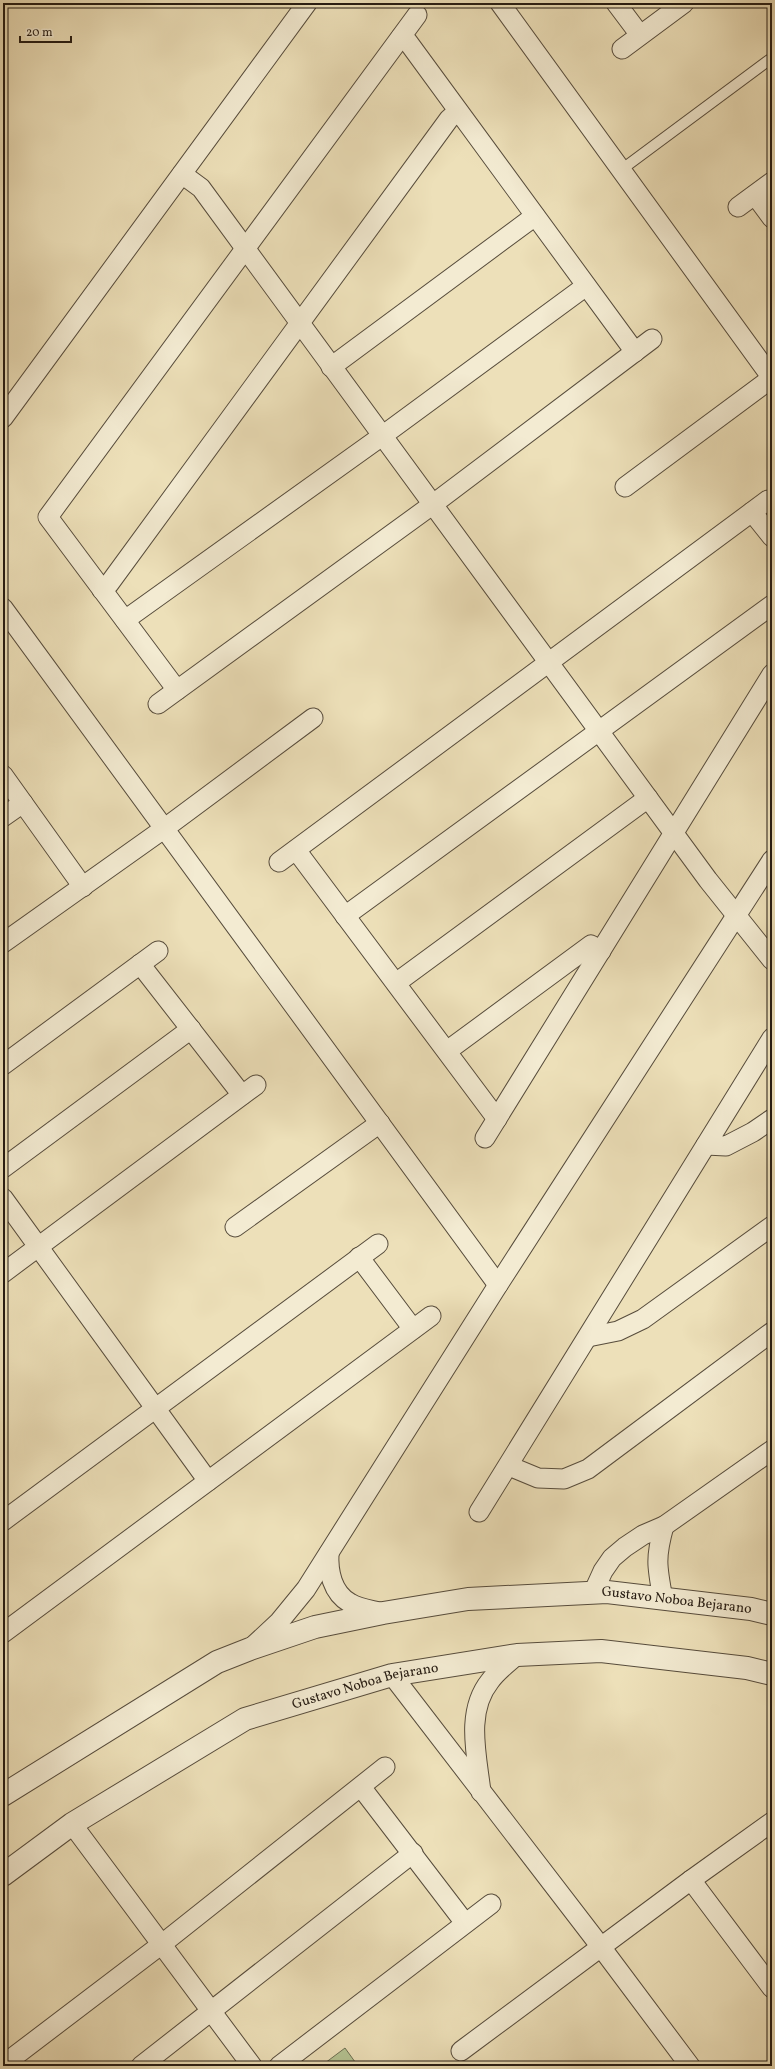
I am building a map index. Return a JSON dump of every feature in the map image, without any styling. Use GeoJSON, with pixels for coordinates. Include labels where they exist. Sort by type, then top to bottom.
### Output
{"type":"FeatureCollection","features":[{"type":"Feature","properties":{"kind":"street"},"geometry":{"type":"LineString","coordinates":[[3,418],[307,3]]}},
{"type":"Feature","properties":{"kind":"street"},"geometry":{"type":"LineString","coordinates":[[500,3],[772,378],[625,486]]}},
{"type":"Feature","properties":{"kind":"street"},"geometry":{"type":"LineString","coordinates":[[616,3],[640,35]]}},
{"type":"Feature","properties":{"kind":"street"},"geometry":{"type":"LineString","coordinates":[[622,49],[684,3]]}},
{"type":"Feature","properties":{"kind":"street"},"geometry":{"type":"LineString","coordinates":[[177,690],[48,517],[417,15]]}},
{"type":"Feature","properties":{"kind":"street"},"geometry":{"type":"LineString","coordinates":[[401,37],[408,42],[634,352]]}},
{"type":"Feature","properties":{"kind":"street"},"geometry":{"type":"LineString","coordinates":[[102,590],[109,584],[299,322],[449,119],[458,112]]}},
{"type":"Feature","properties":{"kind":"street"},"geometry":{"type":"LineString","coordinates":[[182,174],[201,188],[673,833],[772,960]]}},
{"type":"Feature","properties":{"kind":"street"},"geometry":{"type":"LineString","coordinates":[[738,207],[772,182]]}},
{"type":"Feature","properties":{"kind":"street"},"geometry":{"type":"LineString","coordinates":[[755,195],[772,218]]}},
{"type":"Feature","properties":{"kind":"street"},"geometry":{"type":"LineString","coordinates":[[332,367],[535,216]]}},
{"type":"Feature","properties":{"kind":"street"},"geometry":{"type":"LineString","coordinates":[[125,620],[382,436],[586,286]]}},
{"type":"Feature","properties":{"kind":"street"},"geometry":{"type":"LineString","coordinates":[[158,704],[432,505],[652,339]]}},
{"type":"Feature","properties":{"kind":"street"},"geometry":{"type":"LineString","coordinates":[[279,862],[768,500]]}},
{"type":"Feature","properties":{"kind":"street"},"geometry":{"type":"LineString","coordinates":[[752,512],[772,537]]}},
{"type":"Feature","properties":{"kind":"street"},"geometry":{"type":"LineString","coordinates":[[346,916],[772,604]]}},
{"type":"Feature","properties":{"kind":"street"},"geometry":{"type":"LineString","coordinates":[[3,608],[498,1285]]}},
{"type":"Feature","properties":{"kind":"street"},"geometry":{"type":"LineString","coordinates":[[485,1138],[772,674]]}},
{"type":"Feature","properties":{"kind":"street"},"geometry":{"type":"LineString","coordinates":[[3,943],[165,828],[313,718]]}},
{"type":"Feature","properties":{"kind":"street"},"geometry":{"type":"LineString","coordinates":[[3,775],[83,887]]}},
{"type":"Feature","properties":{"kind":"street"},"geometry":{"type":"LineString","coordinates":[[396,983],[648,798]]}},
{"type":"Feature","properties":{"kind":"street"},"geometry":{"type":"LineString","coordinates":[[3,817],[23,803]]}},
{"type":"Feature","properties":{"kind":"street"},"geometry":{"type":"LineString","coordinates":[[296,850],[497,1119]]}},
{"type":"Feature","properties":{"kind":"street"},"geometry":{"type":"LineString","coordinates":[[250,1649],[288,1611],[306,1589],[498,1285],[772,860]]}},
{"type":"Feature","properties":{"kind":"street"},"geometry":{"type":"LineString","coordinates":[[446,1051],[591,945],[601,951]]}},
{"type":"Feature","properties":{"kind":"street"},"geometry":{"type":"LineString","coordinates":[[3,1065],[158,950]]}},
{"type":"Feature","properties":{"kind":"street"},"geometry":{"type":"LineString","coordinates":[[3,1273],[249,1090],[191,1029],[140,964]]}},
{"type":"Feature","properties":{"kind":"street"},"geometry":{"type":"LineString","coordinates":[[3,1168],[191,1029]]}},
{"type":"Feature","properties":{"kind":"street"},"geometry":{"type":"LineString","coordinates":[[479,1512],[509,1466],[772,1038]]}},
{"type":"Feature","properties":{"kind":"street"},"geometry":{"type":"LineString","coordinates":[[706,1145],[726,1146],[753,1132],[772,1119]]}},
{"type":"Feature","properties":{"kind":"street"},"geometry":{"type":"LineString","coordinates":[[235,1227],[380,1123]]}},
{"type":"Feature","properties":{"kind":"street"},"geometry":{"type":"LineString","coordinates":[[3,1198],[208,1481]]}},
{"type":"Feature","properties":{"kind":"street"},"geometry":{"type":"LineString","coordinates":[[588,1337],[618,1331],[644,1319],[772,1226]]}},
{"type":"Feature","properties":{"kind":"street"},"geometry":{"type":"LineString","coordinates":[[3,1521],[378,1244]]}},
{"type":"Feature","properties":{"kind":"street"},"geometry":{"type":"LineString","coordinates":[[359,1258],[413,1329]]}},
{"type":"Feature","properties":{"kind":"street"},"geometry":{"type":"LineString","coordinates":[[4,1629],[208,1481],[431,1316]]}},
{"type":"Feature","properties":{"kind":"street"},"geometry":{"type":"LineString","coordinates":[[509,1466],[538,1478],[558,1479],[564,1479],[588,1469],[772,1332]]}},
{"type":"Feature","properties":{"kind":"street"},"geometry":{"type":"LineString","coordinates":[[593,1593],[603,1571],[612,1558],[644,1535],[664,1526],[772,1450]]}},
{"type":"Feature","properties":{"kind":"street"},"geometry":{"type":"LineString","coordinates":[[663,1599],[657,1567],[657,1550],[664,1526]]}},
{"type":"Feature","properties":{"kind":"street"},"geometry":{"type":"LineString","coordinates":[[329,1553],[328,1570],[334,1587],[349,1603],[383,1613]]}},
{"type":"Feature","properties":{"kind":"street","name":"Gustavo Noboa Bejarano"},"geometry":{"type":"LineString","coordinates":[[5,1789],[217,1662],[250,1649],[315,1628],[383,1613],[468,1600],[607,1592],[751,1609],[772,1614]]}},
{"type":"Feature","properties":{"kind":"street","name":"Gustavo Noboa Bejarano"},"geometry":{"type":"LineString","coordinates":[[3,1875],[72,1824],[245,1719],[392,1675],[517,1655],[601,1651],[747,1668],[772,1674]]}},
{"type":"Feature","properties":{"kind":"street"},"geometry":{"type":"LineString","coordinates":[[482,1794],[474,1726],[478,1701],[490,1681],[517,1655]]}},
{"type":"Feature","properties":{"kind":"street"},"geometry":{"type":"LineString","coordinates":[[392,1675],[601,1947],[690,2066]]}},
{"type":"Feature","properties":{"kind":"street"},"geometry":{"type":"LineString","coordinates":[[3,2065],[162,1944],[385,1767]]}},
{"type":"Feature","properties":{"kind":"street"},"geometry":{"type":"LineString","coordinates":[[361,1787],[465,1923]]}},
{"type":"Feature","properties":{"kind":"street"},"geometry":{"type":"LineString","coordinates":[[461,2051],[691,1880],[771,1823]]}},
{"type":"Feature","properties":{"kind":"street"},"geometry":{"type":"LineString","coordinates":[[72,1824],[213,2011],[252,2066]]}},
{"type":"Feature","properties":{"kind":"street"},"geometry":{"type":"LineString","coordinates":[[141,2066],[213,2011],[412,1853]]}},
{"type":"Feature","properties":{"kind":"street"},"geometry":{"type":"LineString","coordinates":[[691,1880],[772,1988]]}},
{"type":"Feature","properties":{"kind":"street"},"geometry":{"type":"LineString","coordinates":[[279,2066],[491,1904]]}},
{"type":"Feature","properties":{"kind":"lane"},"geometry":{"type":"LineString","coordinates":[[621,170],[769,60]]}},
{"type":"Feature","properties":{"kind":"green space"},"geometry":{"type":"Polygon","coordinates":[[[345,2048],[358,2066],[321,2066],[345,2048]]]}}]}
